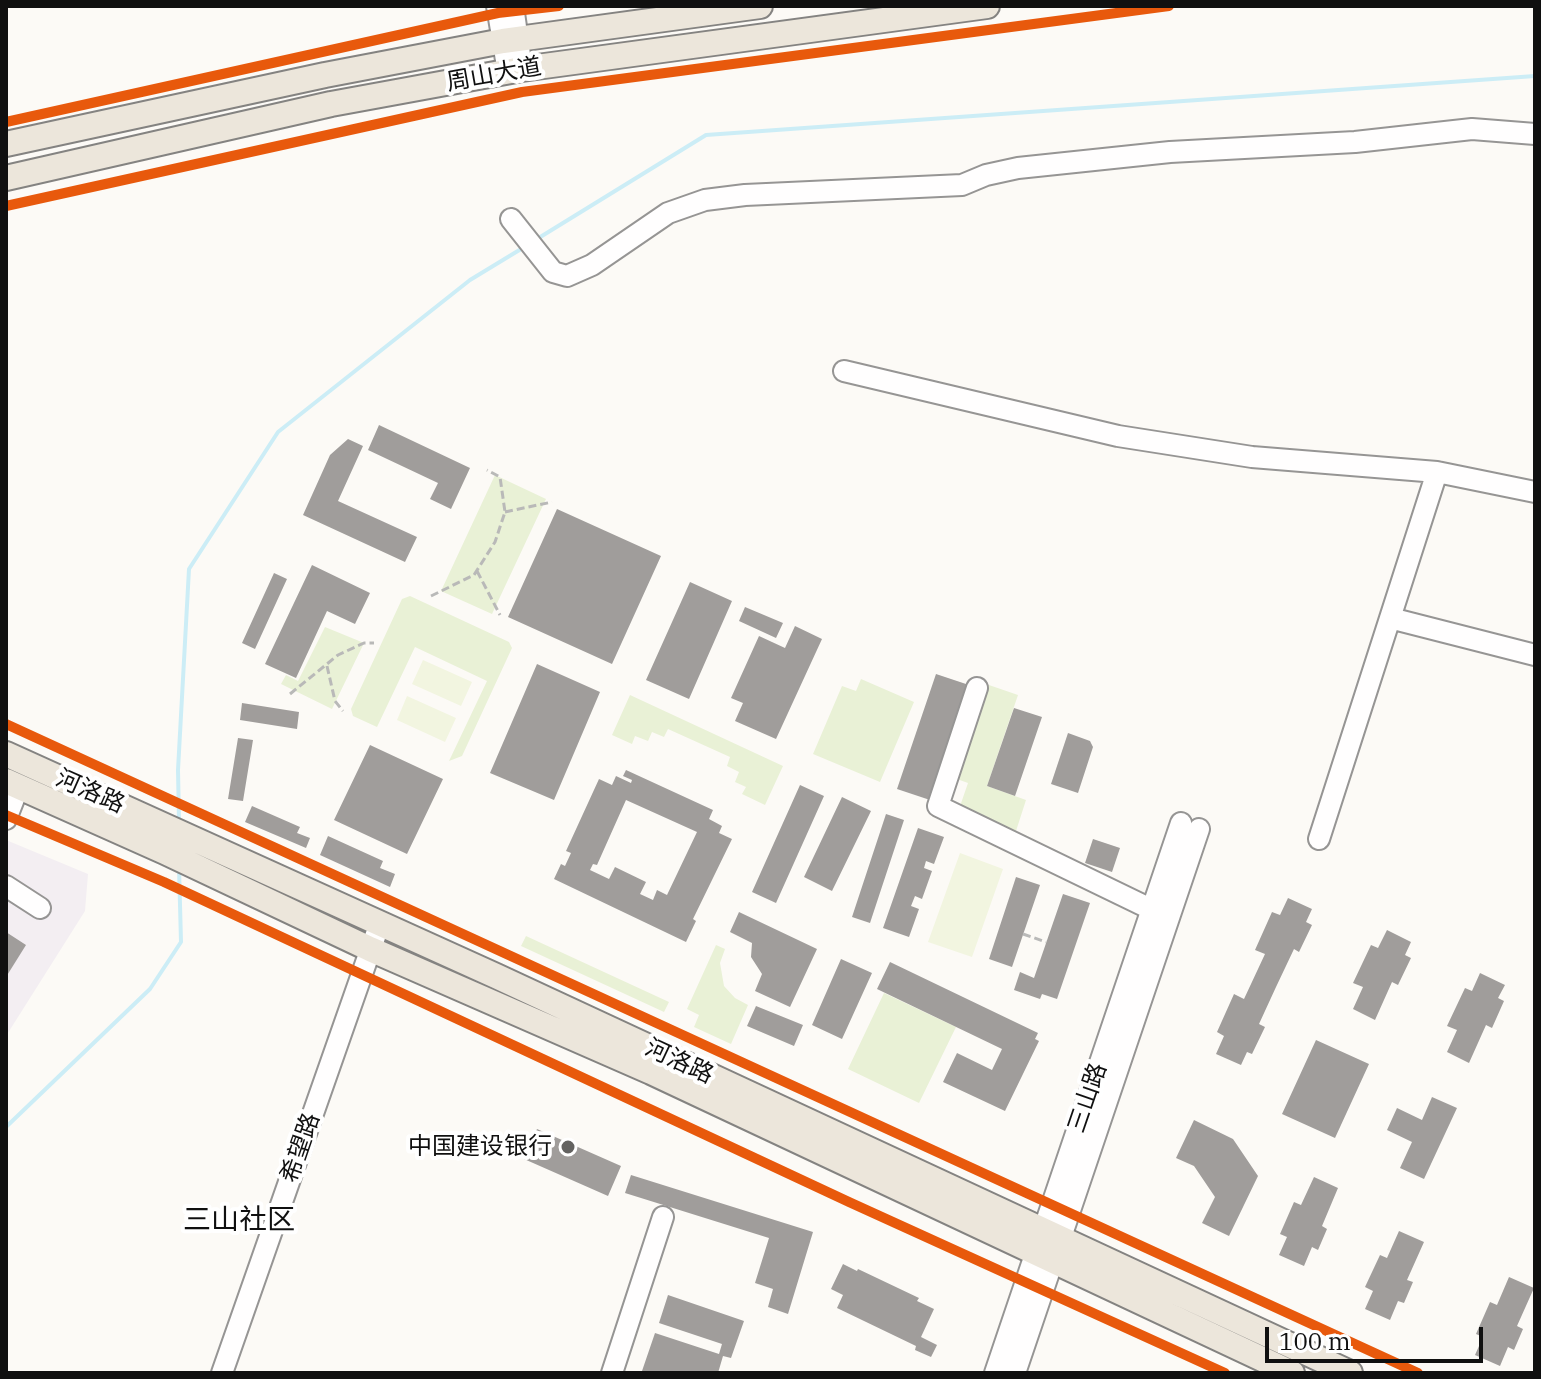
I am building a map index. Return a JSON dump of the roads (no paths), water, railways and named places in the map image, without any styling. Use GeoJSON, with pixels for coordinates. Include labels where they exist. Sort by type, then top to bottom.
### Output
{"type":"FeatureCollection","features":[{"type":"Feature","properties":{"kind":"main road","name":"周山大道"},"geometry":{"type":"LineString","coordinates":[[6,144],[325,75],[511,40],[760,6]]}},
{"type":"Feature","properties":{"kind":"main road","name":"周山大道"},"geometry":{"type":"LineString","coordinates":[[6,178],[331,104],[515,70],[987,6]]}},
{"type":"Feature","properties":{"kind":"main road","name":"河洛路"},"geometry":{"type":"LineString","coordinates":[[6,754],[381,923],[1047,1246],[1292,1373]]}},
{"type":"Feature","properties":{"kind":"main road","name":"河洛路"},"geometry":{"type":"LineString","coordinates":[[13,783],[370,949],[1047,1246],[1350,1373]]}},
{"type":"Feature","properties":{"kind":"street"},"geometry":{"type":"LineString","coordinates":[[497,6],[511,40]]}},
{"type":"Feature","properties":{"kind":"street"},"geometry":{"type":"LineString","coordinates":[[513,6],[511,40],[515,70]]}},
{"type":"Feature","properties":{"kind":"street"},"geometry":{"type":"LineString","coordinates":[[511,219],[553,272],[567,276],[592,265],[668,213],[705,200],[745,195],[962,185],[986,175],[1018,168],[1170,152],[1355,142],[1472,129],[1535,134]]}},
{"type":"Feature","properties":{"kind":"street"},"geometry":{"type":"LineString","coordinates":[[844,371],[1118,436],[1252,457],[1437,472],[1535,492]]}},
{"type":"Feature","properties":{"kind":"street"},"geometry":{"type":"LineString","coordinates":[[1319,839],[1437,472]]}},
{"type":"Feature","properties":{"kind":"street"},"geometry":{"type":"LineString","coordinates":[[1390,618],[1535,655]]}},
{"type":"Feature","properties":{"kind":"street"},"geometry":{"type":"LineString","coordinates":[[977,688],[938,806],[1160,914]]}},
{"type":"Feature","properties":{"kind":"street"},"geometry":{"type":"LineString","coordinates":[[6,819],[13,783]]}},
{"type":"Feature","properties":{"kind":"street","name":"三山路"},"geometry":{"type":"LineString","coordinates":[[995,1373],[1047,1246],[1190,826]]}},
{"type":"Feature","properties":{"kind":"street"},"geometry":{"type":"LineString","coordinates":[[6,886],[40,908]]}},
{"type":"Feature","properties":{"kind":"street","name":"希望路"},"geometry":{"type":"LineString","coordinates":[[222,1373],[381,923]]}},
{"type":"Feature","properties":{"kind":"street"},"geometry":{"type":"LineString","coordinates":[[612,1373],[663,1217]]}},
{"type":"Feature","properties":{"kind":"street","name":"三山路"},"geometry":{"type":"LineString","coordinates":[[1015,1373],[1047,1246]]}},
{"type":"Feature","properties":{"kind":"waterway"},"geometry":{"type":"LineString","coordinates":[[537,239],[706,135],[1535,76]]}},
{"type":"Feature","properties":{"kind":"waterway"},"geometry":{"type":"LineString","coordinates":[[179,822],[178,770],[189,569],[278,432],[470,280],[526,246]]}},
{"type":"Feature","properties":{"kind":"waterway"},"geometry":{"type":"LineString","coordinates":[[6,1127],[150,989],[181,942],[179,867]]}},
{"type":"Feature","properties":{"kind":"place","name":"中国建设银行"},"geometry":{"type":"Point","coordinates":[568,1147]}},
{"type":"Feature","properties":{"kind":"district","name":"三山社区"},"geometry":{"type":"Point","coordinates":[239,1221]}}]}
